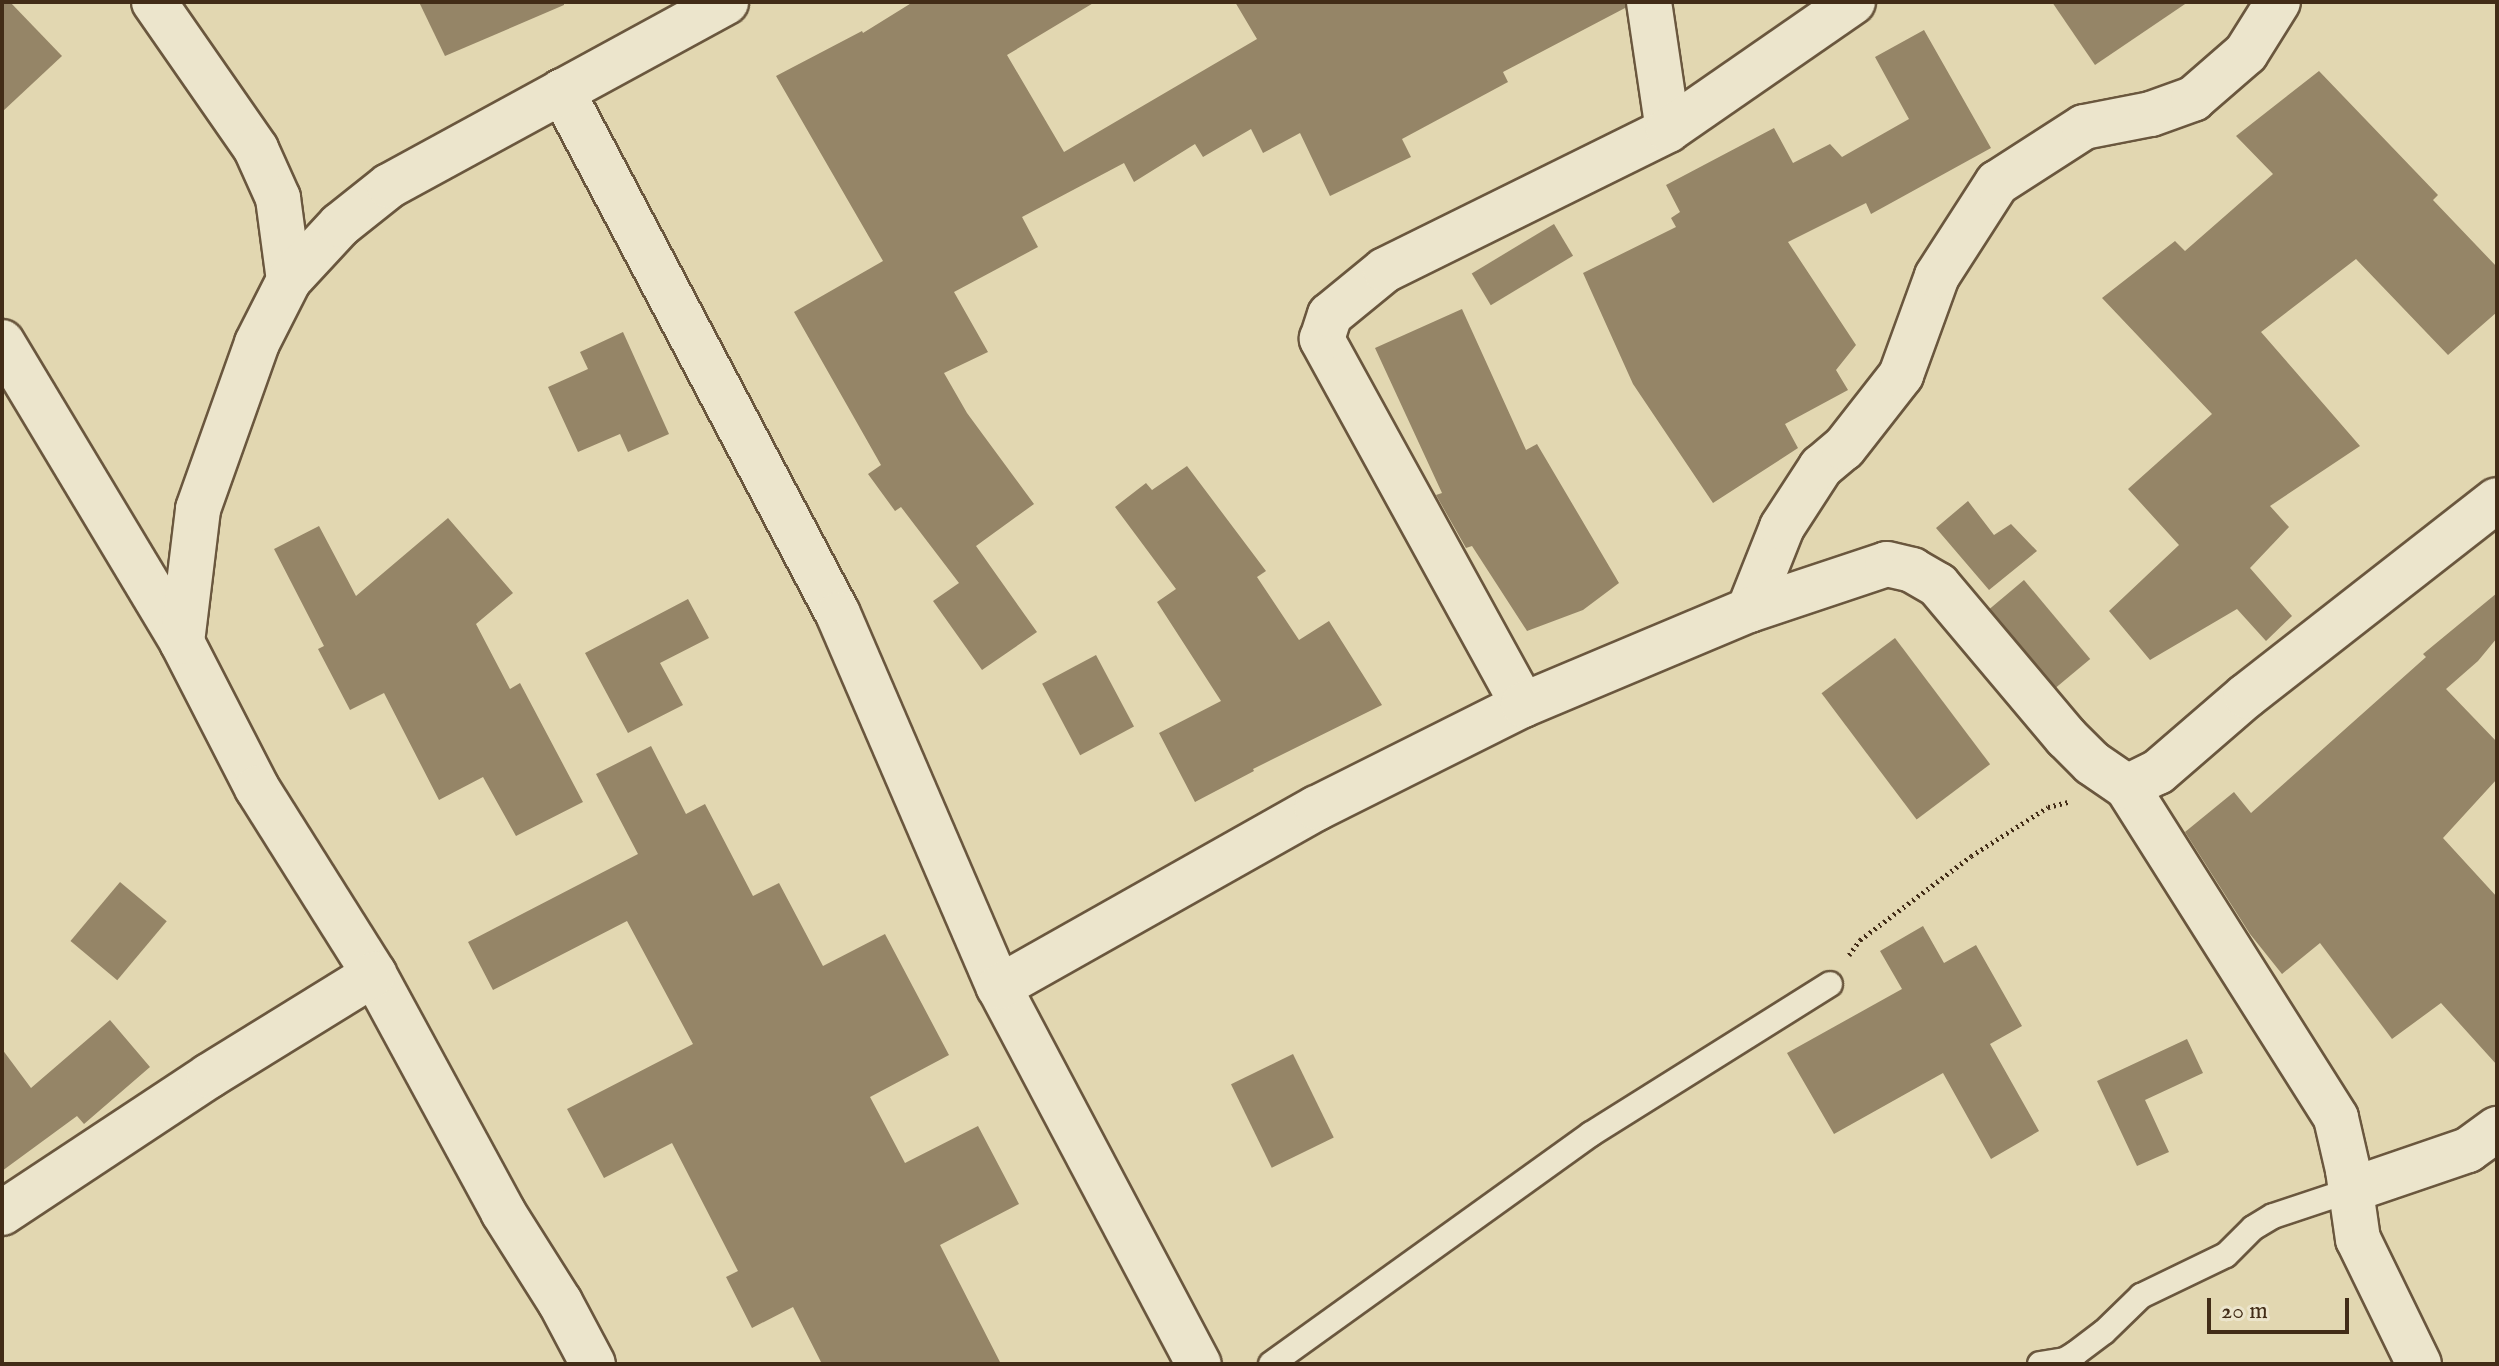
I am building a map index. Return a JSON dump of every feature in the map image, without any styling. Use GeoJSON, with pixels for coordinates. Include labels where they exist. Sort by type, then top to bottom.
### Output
{"type":"FeatureCollection","features":[{"type":"Feature","properties":{"kind":"street"},"geometry":{"type":"LineString","coordinates":[[154,2],[256,149],[278,198],[289,280]]}},
{"type":"Feature","properties":{"kind":"street"},"geometry":{"type":"LineString","coordinates":[[182,642],[198,509],[257,343],[289,280],[340,225],[389,186],[726,2]]}},
{"type":"Feature","properties":{"kind":"street"},"geometry":{"type":"LineString","coordinates":[[1649,2],[1668,130]]}},
{"type":"Feature","properties":{"kind":"street"},"geometry":{"type":"LineString","coordinates":[[1523,705],[1322,339],[1330,315],[1385,270],[1668,130],[1853,2]]}},
{"type":"Feature","properties":{"kind":"street"},"geometry":{"type":"LineString","coordinates":[[1749,610],[1782,527],[1821,467],[1844,448],[1901,375],[1937,276],[1997,183],[2084,127],[2151,114],[2193,99],[2246,53],[2278,2]]}},
{"type":"Feature","properties":{"kind":"street"},"geometry":{"type":"LineString","coordinates":[[562,91],[838,614],[999,987],[1199,1364]]}},
{"type":"Feature","properties":{"kind":"street"},"geometry":{"type":"LineString","coordinates":[[2,342],[182,642],[257,788],[374,974],[503,1212],[560,1302],[593,1364]]}},
{"type":"Feature","properties":{"kind":"street"},"geometry":{"type":"LineString","coordinates":[[2127,787],[2158,772],[2246,696],[2497,500]]}},
{"type":"Feature","properties":{"kind":"street"},"geometry":{"type":"LineString","coordinates":[[999,987],[1317,808],[1523,705],[1619,668],[1749,610],[1887,564],[1912,570],[1938,585],[2066,737],[2092,763],[2127,787],[2336,1118],[2358,1239],[2419,1364]]}},
{"type":"Feature","properties":{"kind":"street"},"geometry":{"type":"LineString","coordinates":[[2,1213],[209,1076],[374,974]]}},
{"type":"Feature","properties":{"kind":"street"},"geometry":{"type":"LineString","coordinates":[[2351,1190],[2468,1150],[2497,1129]]}},
{"type":"Feature","properties":{"kind":"lane"},"geometry":{"type":"LineString","coordinates":[[1271,1364],[1591,1134],[1830,984]]}},
{"type":"Feature","properties":{"kind":"lane"},"geometry":{"type":"LineString","coordinates":[[2040,1364],[2067,1362],[2141,1296],[2226,1255],[2253,1228],[2273,1216],[2351,1190]]}},
{"type":"Feature","properties":{"kind":"path"},"geometry":{"type":"LineString","coordinates":[[1830,984],[1860,940],[1971,856],[2048,807],[2127,787]]}},
{"type":"Feature","properties":{"kind":"building"},"geometry":{"type":"Polygon","coordinates":[[[2,2],[10,2],[62,56],[2,112],[2,2]]]}},
{"type":"Feature","properties":{"kind":"building"},"geometry":{"type":"Polygon","coordinates":[[[419,2],[564,2],[564,5],[445,56],[419,2]]]}},
{"type":"Feature","properties":{"kind":"building"},"geometry":{"type":"Polygon","coordinates":[[[913,2],[1095,2],[1007,55],[1064,152],[1257,39],[1235,2],[1625,2],[1625,8],[1503,72],[1508,82],[1402,139],[1411,157],[1330,196],[1300,133],[1263,153],[1251,129],[1203,157],[1195,144],[1134,182],[1124,163],[1022,217],[1038,247],[954,292],[988,352],[944,373],[967,413],[1034,504],[976,546],[1037,632],[982,670],[933,601],[959,583],[901,507],[895,511],[868,474],[881,465],[794,312],[883,261],[776,76],[863,33],[913,2]]]}},
{"type":"Feature","properties":{"kind":"building"},"geometry":{"type":"Polygon","coordinates":[[[2052,2],[2188,2],[2095,65],[2052,2]]]}},
{"type":"Feature","properties":{"kind":"building"},"geometry":{"type":"Polygon","coordinates":[[[1924,30],[1991,148],[1871,214],[1866,203],[1788,242],[1856,345],[1836,370],[1848,390],[1785,424],[1798,448],[1713,503],[1633,384],[1583,273],[1676,227],[1671,218],[1680,212],[1666,185],[1774,128],[1793,163],[1830,144],[1842,157],[1909,119],[1875,57],[1924,30]]]}},
{"type":"Feature","properties":{"kind":"building"},"geometry":{"type":"Polygon","coordinates":[[[2319,71],[2438,195],[2433,200],[2497,267],[2497,312],[2448,355],[2356,259],[2261,332],[2360,446],[2270,506],[2289,527],[2250,568],[2292,616],[2266,641],[2237,609],[2150,660],[2109,611],[2179,545],[2128,489],[2212,414],[2102,298],[2175,241],[2185,251],[2273,174],[2236,136],[2319,71]]]}},
{"type":"Feature","properties":{"kind":"building"},"geometry":{"type":"Polygon","coordinates":[[[1554,224],[1573,256],[1491,305],[1472,273],[1554,224]]]}},
{"type":"Feature","properties":{"kind":"building"},"geometry":{"type":"Polygon","coordinates":[[[1462,309],[1526,450],[1537,444],[1619,583],[1583,610],[1527,631],[1472,546],[1466,548],[1436,495],[1442,493],[1375,348],[1462,309]]]}},
{"type":"Feature","properties":{"kind":"building"},"geometry":{"type":"Polygon","coordinates":[[[623,332],[669,434],[628,452],[620,434],[578,452],[548,387],[588,369],[580,352],[623,332]]]}},
{"type":"Feature","properties":{"kind":"building"},"geometry":{"type":"Polygon","coordinates":[[[1187,466],[1266,571],[1257,577],[1299,640],[1329,621],[1382,705],[1253,769],[1195,802],[1159,733],[1221,701],[1157,602],[1176,589],[1115,507],[1146,483],[1152,490],[1187,466]]]}},
{"type":"Feature","properties":{"kind":"building"},"geometry":{"type":"Polygon","coordinates":[[[1968,501],[1994,535],[2011,524],[2037,551],[1989,590],[1936,528],[1968,501]]]}},
{"type":"Feature","properties":{"kind":"building"},"geometry":{"type":"Polygon","coordinates":[[[448,518],[513,593],[476,624],[510,689],[520,683],[583,802],[516,836],[483,777],[439,800],[384,693],[350,710],[318,649],[324,646],[274,549],[319,526],[356,596],[448,518]]]}},
{"type":"Feature","properties":{"kind":"building"},"geometry":{"type":"Polygon","coordinates":[[[2024,580],[2090,659],[2056,688],[1990,609],[2024,580]]]}},
{"type":"Feature","properties":{"kind":"building"},"geometry":{"type":"Polygon","coordinates":[[[2497,593],[2497,638],[2478,661],[2446,689],[2497,742],[2497,779],[2443,838],[2497,897],[2497,1065],[2441,1003],[2392,1039],[2320,943],[2282,974],[2250,934],[2185,832],[2234,792],[2251,813],[2426,657],[2423,654],[2497,593]]]}},
{"type":"Feature","properties":{"kind":"building"},"geometry":{"type":"Polygon","coordinates":[[[688,599],[709,638],[660,663],[683,705],[628,733],[585,653],[688,599]]]}},
{"type":"Feature","properties":{"kind":"building"},"geometry":{"type":"Polygon","coordinates":[[[1895,638],[1990,764],[1917,820],[1822,693],[1895,638]]]}},
{"type":"Feature","properties":{"kind":"building"},"geometry":{"type":"Polygon","coordinates":[[[1096,655],[1134,727],[1080,755],[1042,684],[1096,655]]]}},
{"type":"Feature","properties":{"kind":"building"},"geometry":{"type":"Polygon","coordinates":[[[651,746],[686,814],[705,804],[753,896],[779,883],[823,966],[885,934],[949,1055],[870,1097],[905,1163],[978,1126],[1019,1204],[940,1245],[1001,1364],[822,1364],[793,1307],[752,1328],[726,1277],[738,1271],[672,1143],[604,1178],[567,1109],[693,1044],[627,921],[493,990],[468,942],[638,854],[596,774],[651,746]]]}},
{"type":"Feature","properties":{"kind":"building"},"geometry":{"type":"Polygon","coordinates":[[[120,882],[167,921],[117,980],[71,941],[120,882]]]}},
{"type":"Feature","properties":{"kind":"building"},"geometry":{"type":"Polygon","coordinates":[[[1923,926],[1944,963],[1976,945],[2022,1026],[1990,1044],[2039,1131],[1991,1159],[1943,1073],[1834,1134],[1787,1053],[1902,989],[1880,951],[1923,926]]]}},
{"type":"Feature","properties":{"kind":"building"},"geometry":{"type":"Polygon","coordinates":[[[110,1020],[150,1067],[84,1124],[77,1116],[2,1171],[2,1049],[31,1088],[110,1020]]]}},
{"type":"Feature","properties":{"kind":"building"},"geometry":{"type":"Polygon","coordinates":[[[2187,1039],[2203,1073],[2145,1100],[2169,1152],[2137,1166],[2097,1081],[2187,1039]]]}},
{"type":"Feature","properties":{"kind":"building"},"geometry":{"type":"Polygon","coordinates":[[[1293,1054],[1334,1138],[1272,1168],[1231,1084],[1293,1054]]]}}]}
